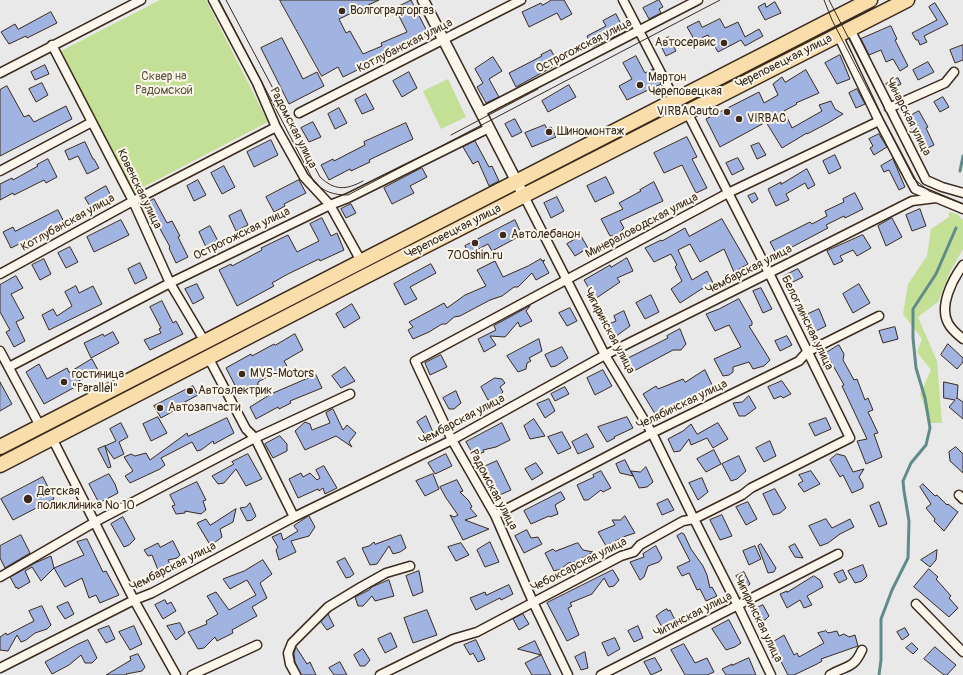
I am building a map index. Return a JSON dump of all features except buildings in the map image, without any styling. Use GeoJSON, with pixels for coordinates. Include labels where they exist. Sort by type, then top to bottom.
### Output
{"type":"FeatureCollection","features":[{"type":"Feature","properties":{"kind":"highway","name":"Череповецкая улица"},"geometry":{"type":"LineString","coordinates":[[0,447],[870,0]]}},
{"type":"Feature","properties":{"kind":"highway","name":"Череповецкая улица"},"geometry":{"type":"LineString","coordinates":[[0,465],[366,276],[907,0]]}},
{"type":"Feature","properties":{"kind":"street"},"geometry":{"type":"LineString","coordinates":[[0,73],[141,0]]}},
{"type":"Feature","properties":{"kind":"street","name":"Радомская улица"},"geometry":{"type":"LineString","coordinates":[[213,0],[257,83],[276,127],[304,178],[330,205],[361,261]]}},
{"type":"Feature","properties":{"kind":"street","name":"Чигиринская улица"},"geometry":{"type":"LineString","coordinates":[[423,0],[605,355],[652,433],[771,675]]}},
{"type":"Feature","properties":{"kind":"street","name":"Котлубанская улица"},"geometry":{"type":"LineString","coordinates":[[299,113],[521,0]]}},
{"type":"Feature","properties":{"kind":"street"},"geometry":{"type":"LineString","coordinates":[[623,0],[675,100]]}},
{"type":"Feature","properties":{"kind":"street","name":"Острогожская улица"},"geometry":{"type":"LineString","coordinates":[[481,112],[698,0]]}},
{"type":"Feature","properties":{"kind":"street"},"geometry":{"type":"LineString","coordinates":[[844,32],[878,118],[915,189],[963,209]]}},
{"type":"Feature","properties":{"kind":"street","name":"Чинарская улица"},"geometry":{"type":"LineString","coordinates":[[844,32],[889,108],[926,180],[942,187],[963,193]]}},
{"type":"Feature","properties":{"kind":"street","name":"Ковенская улица"},"geometry":{"type":"LineString","coordinates":[[52,45],[133,201],[170,283],[205,342]]}},
{"type":"Feature","properties":{"kind":"street"},"geometry":{"type":"LineString","coordinates":[[889,108],[946,83],[954,72]]}},
{"type":"Feature","properties":{"kind":"street","name":"Белоглинская улица"},"geometry":{"type":"LineString","coordinates":[[687,112],[769,273],[850,438]]}},
{"type":"Feature","properties":{"kind":"street","name":"Минераловодская улица"},"geometry":{"type":"LineString","coordinates":[[415,360],[728,193],[878,118]]}},
{"type":"Feature","properties":{"kind":"street"},"geometry":{"type":"LineString","coordinates":[[0,171],[92,122]]}},
{"type":"Feature","properties":{"kind":"street","name":"Котлубанская улица"},"geometry":{"type":"LineString","coordinates":[[0,274],[133,201],[276,127]]}},
{"type":"Feature","properties":{"kind":"street","name":"Острогожская улица"},"geometry":{"type":"LineString","coordinates":[[8,367],[170,283],[330,205],[348,198],[489,128]]}},
{"type":"Feature","properties":{"kind":"street","name":"Чембарская улица"},"geometry":{"type":"LineString","coordinates":[[0,668],[134,600],[152,593],[294,517],[452,440],[605,355],[912,201],[936,198]]}},
{"type":"Feature","properties":{"kind":"street"},"geometry":{"type":"LineString","coordinates":[[963,265],[954,282],[944,309],[948,323],[963,339]]}},
{"type":"Feature","properties":{"kind":"street","name":"Челябинская улица"},"geometry":{"type":"LineString","coordinates":[[495,515],[652,433],[799,361],[807,352],[879,316]]}},
{"type":"Feature","properties":{"kind":"street"},"geometry":{"type":"LineString","coordinates":[[0,351],[40,426]]}},
{"type":"Feature","properties":{"kind":"street"},"geometry":{"type":"LineString","coordinates":[[208,358],[246,429],[256,438],[294,517]]}},
{"type":"Feature","properties":{"kind":"street","name":"Радомская улица"},"geometry":{"type":"LineString","coordinates":[[415,360],[452,440],[495,515],[532,602],[568,675]]}},
{"type":"Feature","properties":{"kind":"street"},"geometry":{"type":"LineString","coordinates":[[0,577],[95,522],[256,438],[350,394]]}},
{"type":"Feature","properties":{"kind":"street"},"geometry":{"type":"LineString","coordinates":[[52,438],[134,600],[176,675]]}},
{"type":"Feature","properties":{"kind":"street","name":"Чебоксарская улица"},"geometry":{"type":"LineString","coordinates":[[380,675],[453,640],[477,632],[621,556],[634,552],[640,545],[683,521],[694,519],[850,438]]}},
{"type":"Feature","properties":{"kind":"street","name":"Читинская улица"},"geometry":{"type":"LineString","coordinates":[[601,675],[838,554]]}},
{"type":"Feature","properties":{"kind":"street"},"geometry":{"type":"LineString","coordinates":[[296,675],[290,664],[288,652],[292,642],[328,607],[386,573],[410,566]]}},
{"type":"Feature","properties":{"kind":"street"},"geometry":{"type":"LineString","coordinates":[[916,604],[963,652]]}},
{"type":"Feature","properties":{"kind":"street"},"geometry":{"type":"LineString","coordinates":[[192,675],[257,645]]}},
{"type":"Feature","properties":{"kind":"street"},"geometry":{"type":"LineString","coordinates":[[830,675],[848,668],[858,659],[862,650]]}},
{"type":"Feature","properties":{"kind":"green space","name":"Сквер на Радомской"},"geometry":{"type":"Polygon","coordinates":[[[160,0],[206,0],[268,122],[134,192],[61,51],[160,0]]]}},
{"type":"Feature","properties":{"kind":"green space"},"geometry":{"type":"Polygon","coordinates":[[[448,79],[466,117],[441,129],[423,91],[448,79]]]}},
{"type":"Feature","properties":{"kind":"green space"},"geometry":{"type":"Polygon","coordinates":[[[949,212],[957,214],[963,220],[963,249],[950,272],[938,302],[918,317],[937,361],[942,423],[930,423],[920,394],[931,370],[917,352],[922,339],[903,314],[908,284],[927,256],[931,229],[949,217],[949,212]]]}},
{"type":"Feature","properties":{"kind":"waterway"},"geometry":{"type":"LineString","coordinates":[[960,171],[963,156]]}},
{"type":"Feature","properties":{"kind":"waterway"},"geometry":{"type":"LineString","coordinates":[[879,675],[881,660],[881,619],[892,590],[908,558],[909,521],[903,481],[911,463],[926,445],[930,428],[925,398],[916,368],[913,338],[913,309],[936,274],[956,228]]}},
{"type":"Feature","properties":{"kind":"tram line"},"geometry":{"type":"LineString","coordinates":[[219,0],[314,182],[330,192],[348,195],[720,0]]}},
{"type":"Feature","properties":{"kind":"tram line"},"geometry":{"type":"LineString","coordinates":[[226,0],[320,177],[325,182],[341,188],[363,181]]}},
{"type":"Feature","properties":{"kind":"tram line"},"geometry":{"type":"LineString","coordinates":[[824,0],[832,20],[914,179],[929,191],[963,204]]}},
{"type":"Feature","properties":{"kind":"tram line"},"geometry":{"type":"LineString","coordinates":[[829,0],[889,117]]}},
{"type":"Feature","properties":{"kind":"tram line"},"geometry":{"type":"LineString","coordinates":[[451,135],[538,89]]}},
{"type":"Feature","properties":{"kind":"place","name":"Волгоградгоргаз"},"geometry":{"type":"Point","coordinates":[342,11]}},
{"type":"Feature","properties":{"kind":"place","name":"Автосервис"},"geometry":{"type":"Point","coordinates":[724,43]}},
{"type":"Feature","properties":{"kind":"place","name":"Мартон Череповецкая"},"geometry":{"type":"Point","coordinates":[640,85]}},
{"type":"Feature","properties":{"kind":"place","name":"VIRBACauto"},"geometry":{"type":"Point","coordinates":[727,112]}},
{"type":"Feature","properties":{"kind":"place","name":"VIRBAC"},"geometry":{"type":"Point","coordinates":[739,119]}},
{"type":"Feature","properties":{"kind":"place","name":"Шиномонтаж"},"geometry":{"type":"Point","coordinates":[549,132]}},
{"type":"Feature","properties":{"kind":"place","name":"Автолебанон"},"geometry":{"type":"Point","coordinates":[503,235]}},
{"type":"Feature","properties":{"kind":"place","name":"700shin.ru"},"geometry":{"type":"Point","coordinates":[475,243]}},
{"type":"Feature","properties":{"kind":"place","name":"MVS-Motors"},"geometry":{"type":"Point","coordinates":[242,374]}},
{"type":"Feature","properties":{"kind":"place","name":"гостиница \"Parallel\""},"geometry":{"type":"Point","coordinates":[64,382]}},
{"type":"Feature","properties":{"kind":"place","name":"Автоэлектрик"},"geometry":{"type":"Point","coordinates":[190,391]}},
{"type":"Feature","properties":{"kind":"place","name":"Автозапчасти"},"geometry":{"type":"Point","coordinates":[160,408]}},
{"type":"Feature","properties":{"kind":"place","name":"Детская поликлиника № 10"},"geometry":{"type":"Point","coordinates":[28,499]}}]}
